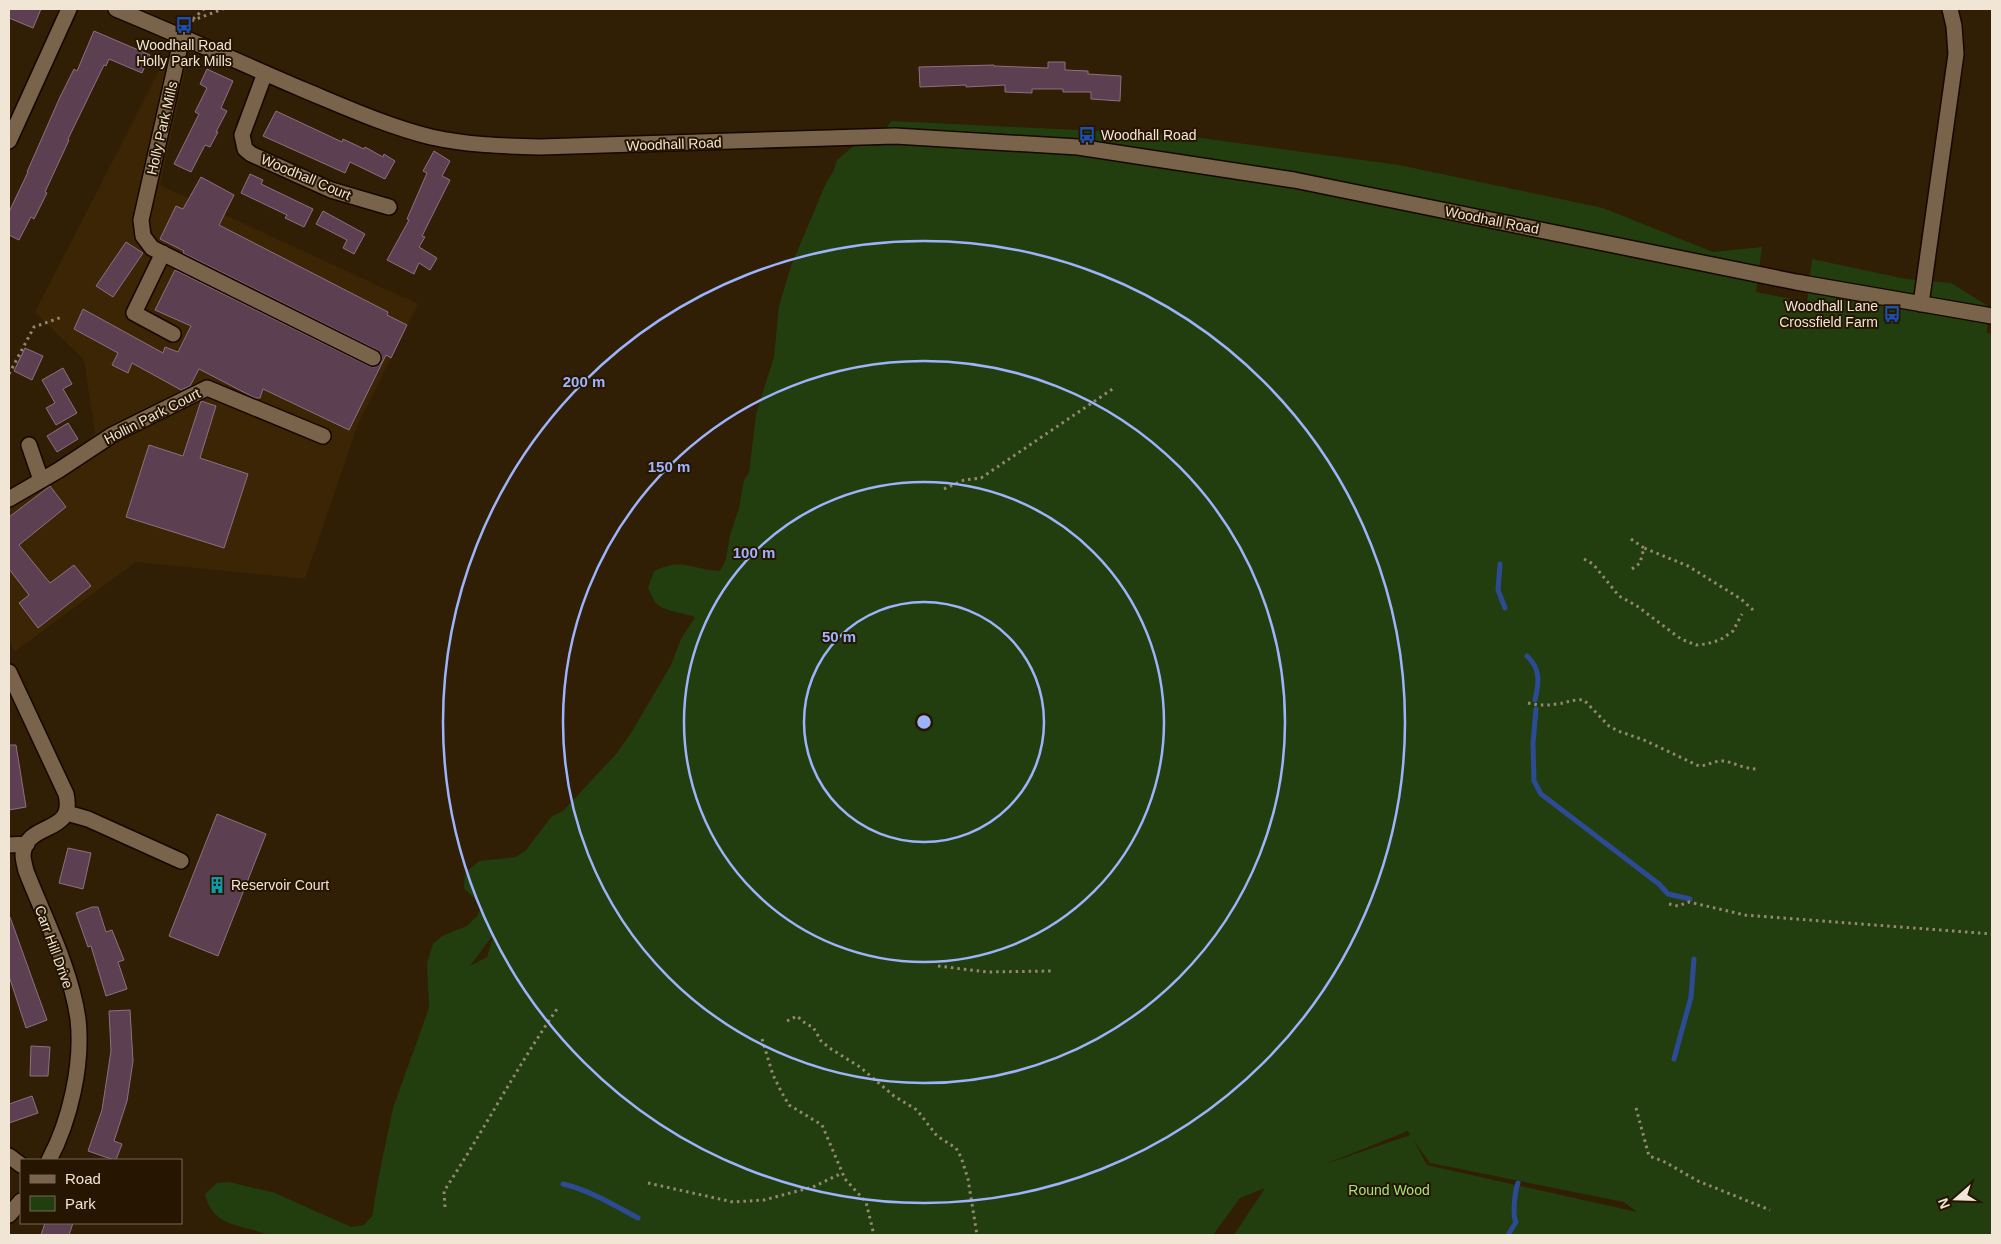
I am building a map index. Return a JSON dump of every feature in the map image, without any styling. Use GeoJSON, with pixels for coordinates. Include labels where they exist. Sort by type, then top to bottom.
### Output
{"type":"FeatureCollection","features":[{"type":"Feature","properties":{"kind":"street"},"geometry":{"type":"LineString","coordinates":[[9,141],[69,9]]}},
{"type":"Feature","properties":{"kind":"street","name":"Woodhall Road"},"geometry":{"type":"LineString","coordinates":[[116,9],[265,73],[396,126],[458,142],[493,146],[540,147],[895,136],[1078,147],[1294,180],[1796,282],[1992,316]]}},
{"type":"Feature","properties":{"kind":"street"},"geometry":{"type":"LineString","coordinates":[[1922,304],[1956,54],[1954,26],[1950,9]]}},
{"type":"Feature","properties":{"kind":"street","name":"Holly Park Mills"},"geometry":{"type":"LineString","coordinates":[[163,253],[147,242],[143,236],[141,220],[182,37]]}},
{"type":"Feature","properties":{"kind":"street","name":"Woodhall Court"},"geometry":{"type":"LineString","coordinates":[[265,73],[242,135],[245,149],[251,154],[331,190],[389,207]]}},
{"type":"Feature","properties":{"kind":"street"},"geometry":{"type":"LineString","coordinates":[[173,334],[134,313],[163,253],[374,358]]}},
{"type":"Feature","properties":{"kind":"street","name":"Hollin Park Court"},"geometry":{"type":"LineString","coordinates":[[9,499],[112,435],[207,388],[323,436]]}},
{"type":"Feature","properties":{"kind":"street"},"geometry":{"type":"LineString","coordinates":[[29,446],[41,480]]}},
{"type":"Feature","properties":{"kind":"street"},"geometry":{"type":"LineString","coordinates":[[9,674],[66,794],[68,804],[67,813],[63,819],[34,835],[27,844],[9,845]]}},
{"type":"Feature","properties":{"kind":"street"},"geometry":{"type":"LineString","coordinates":[[67,813],[88,819],[181,861]]}},
{"type":"Feature","properties":{"kind":"street","name":"Carr Hill Drive"},"geometry":{"type":"LineString","coordinates":[[27,844],[23,856],[26,871],[66,971],[78,1020],[77,1067],[66,1120],[49,1159]]}},
{"type":"Feature","properties":{"kind":"street"},"geometry":{"type":"LineString","coordinates":[[9,1156],[20,1164]]}},
{"type":"Feature","properties":{"kind":"street"},"geometry":{"type":"LineString","coordinates":[[9,1215],[20,1202]]}},
{"type":"Feature","properties":{"kind":"path"},"geometry":{"type":"LineString","coordinates":[[182,37],[191,21],[204,9]]}},
{"type":"Feature","properties":{"kind":"path"},"geometry":{"type":"LineString","coordinates":[[191,21],[222,9]]}},
{"type":"Feature","properties":{"kind":"path"},"geometry":{"type":"LineString","coordinates":[[9,374],[34,327],[62,317]]}},
{"type":"Feature","properties":{"kind":"path"},"geometry":{"type":"LineString","coordinates":[[944,490],[964,480],[981,478],[1114,388]]}},
{"type":"Feature","properties":{"kind":"path"},"geometry":{"type":"LineString","coordinates":[[1631,540],[1644,548],[1688,566],[1741,599],[1753,610]]}},
{"type":"Feature","properties":{"kind":"path"},"geometry":{"type":"LineString","coordinates":[[1632,569],[1640,563],[1644,548]]}},
{"type":"Feature","properties":{"kind":"path"},"geometry":{"type":"LineString","coordinates":[[1584,559],[1593,564],[1619,596],[1642,610],[1681,639],[1696,645],[1720,640],[1733,631],[1742,614]]}},
{"type":"Feature","properties":{"kind":"path"},"geometry":{"type":"LineString","coordinates":[[1528,703],[1541,705],[1559,704],[1570,700],[1584,700],[1609,726],[1699,766],[1707,766],[1722,761],[1757,769]]}},
{"type":"Feature","properties":{"kind":"path"},"geometry":{"type":"LineString","coordinates":[[1669,904],[1678,906],[1689,902],[1745,915],[1992,934]]}},
{"type":"Feature","properties":{"kind":"path"},"geometry":{"type":"LineString","coordinates":[[938,966],[987,972],[1052,971]]}},
{"type":"Feature","properties":{"kind":"path"},"geometry":{"type":"LineString","coordinates":[[445,1207],[444,1191],[473,1147],[498,1102],[556,1009]]}},
{"type":"Feature","properties":{"kind":"path"},"geometry":{"type":"LineString","coordinates":[[787,1021],[797,1016],[813,1027],[830,1049],[860,1066],[894,1096],[916,1110],[937,1136],[956,1148],[968,1179],[977,1235]]}},
{"type":"Feature","properties":{"kind":"path"},"geometry":{"type":"LineString","coordinates":[[762,1039],[773,1075],[785,1099],[789,1105],[822,1125],[842,1173],[866,1202],[874,1235]]}},
{"type":"Feature","properties":{"kind":"path"},"geometry":{"type":"LineString","coordinates":[[1636,1108],[1649,1156],[1664,1161],[1698,1181],[1770,1210]]}},
{"type":"Feature","properties":{"kind":"path"},"geometry":{"type":"LineString","coordinates":[[648,1183],[733,1202],[764,1200],[813,1186],[842,1173]]}},
{"type":"Feature","properties":{"kind":"shaded area"},"geometry":{"type":"Polygon","coordinates":[[[187,63],[160,185],[418,304],[358,424],[305,579],[136,562],[14,652],[9,639],[9,501],[59,470],[95,433],[84,360],[35,312],[161,67],[187,63]]]}},
{"type":"Feature","properties":{"kind":"green space","name":"Round Wood"},"geometry":{"type":"Polygon","coordinates":[[[891,121],[1179,135],[1399,165],[1603,208],[1713,252],[1762,247],[1756,292],[1807,302],[1812,259],[1906,279],[1951,283],[1988,306],[1987,333],[1992,334],[1992,1235],[1234,1235],[1265,1188],[1240,1198],[1213,1235],[269,1235],[230,1223],[214,1213],[205,1194],[217,1183],[229,1182],[275,1193],[351,1227],[364,1225],[372,1216],[393,1108],[429,1008],[427,963],[433,944],[442,936],[467,926],[477,916],[482,906],[464,888],[465,873],[479,861],[516,857],[526,850],[552,816],[563,811],[617,753],[671,665],[681,639],[695,617],[659,606],[653,600],[648,588],[654,571],[673,565],[687,565],[720,571],[726,559],[744,480],[749,473],[756,414],[774,357],[779,306],[791,266],[837,160],[856,144],[882,146],[885,130],[891,121]],[[493,935],[470,966],[487,957],[493,935]],[[1408,1131],[1323,1165],[1410,1135],[1408,1131]],[[1414,1141],[1427,1165],[1637,1212],[1624,1202],[1430,1163],[1414,1141]]]}},
{"type":"Feature","properties":{"kind":"building"},"geometry":{"type":"Polygon","coordinates":[[[9,9],[41,9],[33,28],[9,18],[9,9]]]}},
{"type":"Feature","properties":{"kind":"building"},"geometry":{"type":"Polygon","coordinates":[[[94,31],[150,55],[142,73],[109,59],[106,66],[104,65],[68,139],[45,192],[47,193],[34,219],[31,217],[19,240],[9,235],[9,212],[60,97],[74,69],[77,71],[94,31]]]}},
{"type":"Feature","properties":{"kind":"building"},"geometry":{"type":"Polygon","coordinates":[[[1048,62],[1065,62],[1065,70],[1088,71],[1088,74],[1121,76],[1120,101],[1091,99],[1091,92],[1063,92],[1063,89],[1032,89],[1032,93],[1005,92],[1005,85],[920,87],[919,67],[994,65],[1048,68],[1048,62]]]}},
{"type":"Feature","properties":{"kind":"building"},"geometry":{"type":"Polygon","coordinates":[[[207,69],[233,81],[221,108],[227,111],[216,132],[218,132],[210,147],[205,145],[191,172],[174,164],[199,114],[195,112],[207,88],[200,84],[207,69]]]}},
{"type":"Feature","properties":{"kind":"building"},"geometry":{"type":"Polygon","coordinates":[[[276,111],[342,142],[343,139],[364,149],[365,147],[383,157],[384,154],[395,161],[385,179],[350,162],[345,173],[263,136],[276,111]]]}},
{"type":"Feature","properties":{"kind":"building"},"geometry":{"type":"Polygon","coordinates":[[[434,151],[450,161],[442,176],[450,180],[422,236],[425,237],[419,247],[437,258],[430,270],[419,263],[414,274],[387,260],[409,220],[407,219],[427,173],[423,171],[434,151]]]}},
{"type":"Feature","properties":{"kind":"building"},"geometry":{"type":"Polygon","coordinates":[[[250,174],[263,180],[261,184],[313,209],[304,227],[285,218],[287,215],[241,193],[250,174]]]}},
{"type":"Feature","properties":{"kind":"building"},"geometry":{"type":"Polygon","coordinates":[[[201,177],[234,195],[219,225],[388,312],[387,315],[407,325],[391,358],[386,355],[349,430],[263,389],[260,398],[255,398],[199,369],[190,386],[181,390],[132,363],[128,373],[112,365],[118,353],[74,329],[83,309],[163,353],[165,347],[178,352],[191,326],[155,310],[175,270],[369,366],[374,367],[381,363],[382,357],[377,350],[183,253],[184,251],[160,239],[176,206],[183,209],[201,177]]]}},
{"type":"Feature","properties":{"kind":"building"},"geometry":{"type":"Polygon","coordinates":[[[323,211],[365,234],[354,254],[343,248],[347,240],[316,224],[323,211]]]}},
{"type":"Feature","properties":{"kind":"building"},"geometry":{"type":"Polygon","coordinates":[[[126,242],[143,253],[113,297],[96,286],[126,242]]]}},
{"type":"Feature","properties":{"kind":"building"},"geometry":{"type":"Polygon","coordinates":[[[25,348],[43,356],[32,380],[14,371],[25,348]]]}},
{"type":"Feature","properties":{"kind":"building"},"geometry":{"type":"Polygon","coordinates":[[[63,368],[72,384],[63,389],[77,413],[56,425],[46,408],[55,403],[42,380],[63,368]]]}},
{"type":"Feature","properties":{"kind":"building"},"geometry":{"type":"Polygon","coordinates":[[[201,401],[216,406],[200,458],[248,474],[224,548],[126,517],[149,445],[183,456],[201,401]]]}},
{"type":"Feature","properties":{"kind":"building"},"geometry":{"type":"Polygon","coordinates":[[[68,423],[78,439],[57,452],[47,436],[68,423]]]}},
{"type":"Feature","properties":{"kind":"building"},"geometry":{"type":"Polygon","coordinates":[[[50,486],[66,507],[19,545],[50,583],[74,565],[91,586],[38,628],[19,603],[29,595],[9,569],[9,517],[50,486]]]}},
{"type":"Feature","properties":{"kind":"building"},"geometry":{"type":"Polygon","coordinates":[[[9,745],[16,745],[26,807],[9,810],[9,745]]]}},
{"type":"Feature","properties":{"kind":"building","name":"Reservoir Court"},"geometry":{"type":"Polygon","coordinates":[[[217,814],[266,834],[218,956],[169,936],[217,814]]]}},
{"type":"Feature","properties":{"kind":"building"},"geometry":{"type":"Polygon","coordinates":[[[68,848],[91,853],[83,889],[59,883],[68,848]]]}},
{"type":"Feature","properties":{"kind":"building"},"geometry":{"type":"Polygon","coordinates":[[[92,907],[98,907],[106,932],[112,930],[124,960],[118,962],[127,989],[106,996],[91,946],[88,947],[76,913],[92,907]]]}},
{"type":"Feature","properties":{"kind":"building"},"geometry":{"type":"Polygon","coordinates":[[[9,917],[47,1020],[26,1028],[9,976],[9,917]]]}},
{"type":"Feature","properties":{"kind":"building"},"geometry":{"type":"Polygon","coordinates":[[[130,1010],[133,1061],[127,1101],[114,1141],[122,1144],[116,1159],[88,1151],[102,1110],[111,1051],[109,1011],[130,1010]]]}},
{"type":"Feature","properties":{"kind":"building"},"geometry":{"type":"Polygon","coordinates":[[[31,1046],[50,1047],[48,1076],[30,1076],[31,1046]]]}},
{"type":"Feature","properties":{"kind":"building"},"geometry":{"type":"Polygon","coordinates":[[[32,1096],[38,1113],[9,1123],[9,1104],[32,1096]]]}},
{"type":"Feature","properties":{"kind":"building"},"geometry":{"type":"Polygon","coordinates":[[[45,1224],[73,1224],[69,1235],[41,1235],[45,1224]]]}},
{"type":"Feature","properties":{"kind":"waterway"},"geometry":{"type":"LineString","coordinates":[[1500,564],[1498,590],[1505,608]]}},
{"type":"Feature","properties":{"kind":"waterway"},"geometry":{"type":"LineString","coordinates":[[1527,656],[1535,666],[1538,676],[1535,700]]}},
{"type":"Feature","properties":{"kind":"waterway"},"geometry":{"type":"LineString","coordinates":[[1536,709],[1533,744],[1534,781],[1541,794],[1659,884],[1668,894],[1690,899]]}},
{"type":"Feature","properties":{"kind":"waterway"},"geometry":{"type":"LineString","coordinates":[[1674,1059],[1691,997],[1694,959]]}},
{"type":"Feature","properties":{"kind":"waterway"},"geometry":{"type":"LineString","coordinates":[[1508,1235],[1516,1222],[1514,1203],[1518,1183]]}},
{"type":"Feature","properties":{"kind":"waterway"},"geometry":{"type":"LineString","coordinates":[[563,1184],[592,1194],[638,1218]]}},
{"type":"Feature","properties":{"kind":"place","name":"Woodhall Road Holly Park Mills"},"geometry":{"type":"Point","coordinates":[184,25]}},
{"type":"Feature","properties":{"kind":"place","name":"Woodhall Road"},"geometry":{"type":"Point","coordinates":[1087,135]}},
{"type":"Feature","properties":{"kind":"place","name":"Woodhall Lane Crossfield Farm"},"geometry":{"type":"Point","coordinates":[1892,314]}},
{"type":"Feature","properties":{"kind":"place","name":"Reservoir Court"},"geometry":{"type":"Point","coordinates":[217,885]}}]}
